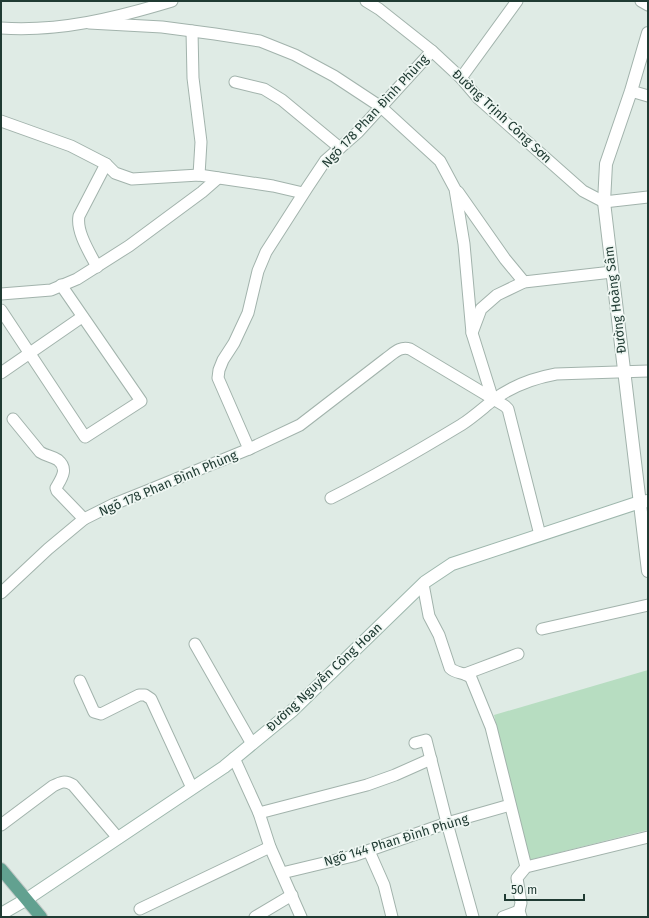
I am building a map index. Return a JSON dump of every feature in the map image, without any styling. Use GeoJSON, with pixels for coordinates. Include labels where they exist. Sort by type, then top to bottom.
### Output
{"type":"FeatureCollection","features":[{"type":"Feature","properties":{"kind":"main road","name":"Đường Hoàng Sâm"},"geometry":{"type":"LineString","coordinates":[[648,33],[631,91],[606,164],[604,202],[624,373],[644,502],[648,571]]}},
{"type":"Feature","properties":{"kind":"main road","name":"Đường Nguyễn Công Hoan"},"geometry":{"type":"LineString","coordinates":[[1,914],[27,899],[234,758],[293,710],[423,584],[452,564],[644,502]]}},
{"type":"Feature","properties":{"kind":"main road"},"geometry":{"type":"LineString","coordinates":[[1,869],[41,917]]}},
{"type":"Feature","properties":{"kind":"street"},"geometry":{"type":"LineString","coordinates":[[1,28],[28,29],[89,23],[109,19],[172,1]]}},
{"type":"Feature","properties":{"kind":"street","name":"Đường Trịnh Công Sơn"},"geometry":{"type":"LineString","coordinates":[[366,1],[379,9],[432,51],[461,78],[480,99],[583,191],[604,202]]}},
{"type":"Feature","properties":{"kind":"street"},"geometry":{"type":"LineString","coordinates":[[461,78],[517,1]]}},
{"type":"Feature","properties":{"kind":"street"},"geometry":{"type":"LineString","coordinates":[[641,1],[648,5]]}},
{"type":"Feature","properties":{"kind":"street"},"geometry":{"type":"LineString","coordinates":[[89,23],[162,27],[260,41],[295,55],[334,76],[381,108],[440,161],[455,189],[505,260],[524,282]]}},
{"type":"Feature","properties":{"kind":"street"},"geometry":{"type":"LineString","coordinates":[[192,31],[193,78],[201,142],[199,175]]}},
{"type":"Feature","properties":{"kind":"street","name":"Ngõ 178 Phan Đình Phùng"},"geometry":{"type":"LineString","coordinates":[[1,593],[48,549],[84,519],[114,504],[248,449],[218,378],[223,360],[234,343],[248,313],[258,271],[266,252],[325,161],[358,132],[432,51]]}},
{"type":"Feature","properties":{"kind":"street"},"geometry":{"type":"LineString","coordinates":[[235,82],[264,89],[282,100],[340,148]]}},
{"type":"Feature","properties":{"kind":"street"},"geometry":{"type":"LineString","coordinates":[[631,91],[648,96]]}},
{"type":"Feature","properties":{"kind":"street"},"geometry":{"type":"LineString","coordinates":[[1,121],[71,146],[106,164],[115,173],[132,179],[199,175],[273,186],[303,193]]}},
{"type":"Feature","properties":{"kind":"street"},"geometry":{"type":"LineString","coordinates":[[97,268],[79,230],[78,222],[79,216],[106,164]]}},
{"type":"Feature","properties":{"kind":"street"},"geometry":{"type":"LineString","coordinates":[[1,294],[51,290],[77,279],[97,268],[130,246],[202,192],[218,178]]}},
{"type":"Feature","properties":{"kind":"street"},"geometry":{"type":"LineString","coordinates":[[455,189],[464,244],[472,333],[493,400]]}},
{"type":"Feature","properties":{"kind":"street"},"geometry":{"type":"LineString","coordinates":[[604,202],[648,197]]}},
{"type":"Feature","properties":{"kind":"street"},"geometry":{"type":"LineString","coordinates":[[472,333],[481,309],[497,295],[524,282],[612,272]]}},
{"type":"Feature","properties":{"kind":"street"},"geometry":{"type":"LineString","coordinates":[[1,310],[85,437],[141,401],[61,285]]}},
{"type":"Feature","properties":{"kind":"street"},"geometry":{"type":"LineString","coordinates":[[1,373],[82,317]]}},
{"type":"Feature","properties":{"kind":"street"},"geometry":{"type":"LineString","coordinates":[[248,449],[300,425],[399,349],[410,349],[505,406],[510,414],[540,535]]}},
{"type":"Feature","properties":{"kind":"street"},"geometry":{"type":"LineString","coordinates":[[331,498],[373,477],[463,424],[493,400],[514,388],[541,377],[556,374],[648,372]]}},
{"type":"Feature","properties":{"kind":"street"},"geometry":{"type":"LineString","coordinates":[[12,419],[40,452],[45,456],[58,461],[64,468],[64,472],[56,488],[57,492],[84,519]]}},
{"type":"Feature","properties":{"kind":"street"},"geometry":{"type":"LineString","coordinates":[[423,584],[429,616],[440,635],[450,668],[471,678],[491,726],[526,867]]}},
{"type":"Feature","properties":{"kind":"street"},"geometry":{"type":"LineString","coordinates":[[542,629],[648,605]]}},
{"type":"Feature","properties":{"kind":"street"},"geometry":{"type":"LineString","coordinates":[[195,644],[252,744]]}},
{"type":"Feature","properties":{"kind":"street"},"geometry":{"type":"LineString","coordinates":[[465,674],[518,654]]}},
{"type":"Feature","properties":{"kind":"street"},"geometry":{"type":"LineString","coordinates":[[80,681],[94,712],[97,714],[101,714],[138,695],[145,695],[151,699],[192,788]]}},
{"type":"Feature","properties":{"kind":"street"},"geometry":{"type":"LineString","coordinates":[[415,744],[426,740],[473,917]]}},
{"type":"Feature","properties":{"kind":"street"},"geometry":{"type":"LineString","coordinates":[[234,758],[259,813],[270,847],[301,917]]}},
{"type":"Feature","properties":{"kind":"street"},"geometry":{"type":"LineString","coordinates":[[259,813],[368,785],[431,759]]}},
{"type":"Feature","properties":{"kind":"street"},"geometry":{"type":"LineString","coordinates":[[1,825],[53,786],[61,782],[67,782],[73,785],[118,838]]}},
{"type":"Feature","properties":{"kind":"street","name":"Ngõ 144 Phan Đình Phùng"},"geometry":{"type":"LineString","coordinates":[[282,873],[368,851],[447,823],[510,805]]}},
{"type":"Feature","properties":{"kind":"street"},"geometry":{"type":"LineString","coordinates":[[503,917],[520,914],[521,903],[517,878],[526,867],[648,837]]}},
{"type":"Feature","properties":{"kind":"street"},"geometry":{"type":"LineString","coordinates":[[140,909],[270,847]]}},
{"type":"Feature","properties":{"kind":"street"},"geometry":{"type":"LineString","coordinates":[[368,851],[384,885],[392,917]]}},
{"type":"Feature","properties":{"kind":"street"},"geometry":{"type":"LineString","coordinates":[[255,917],[292,895]]}},
{"type":"Feature","properties":{"kind":"green space"},"geometry":{"type":"Polygon","coordinates":[[[648,670],[648,830],[529,860],[494,715],[648,670]]]}}]}
